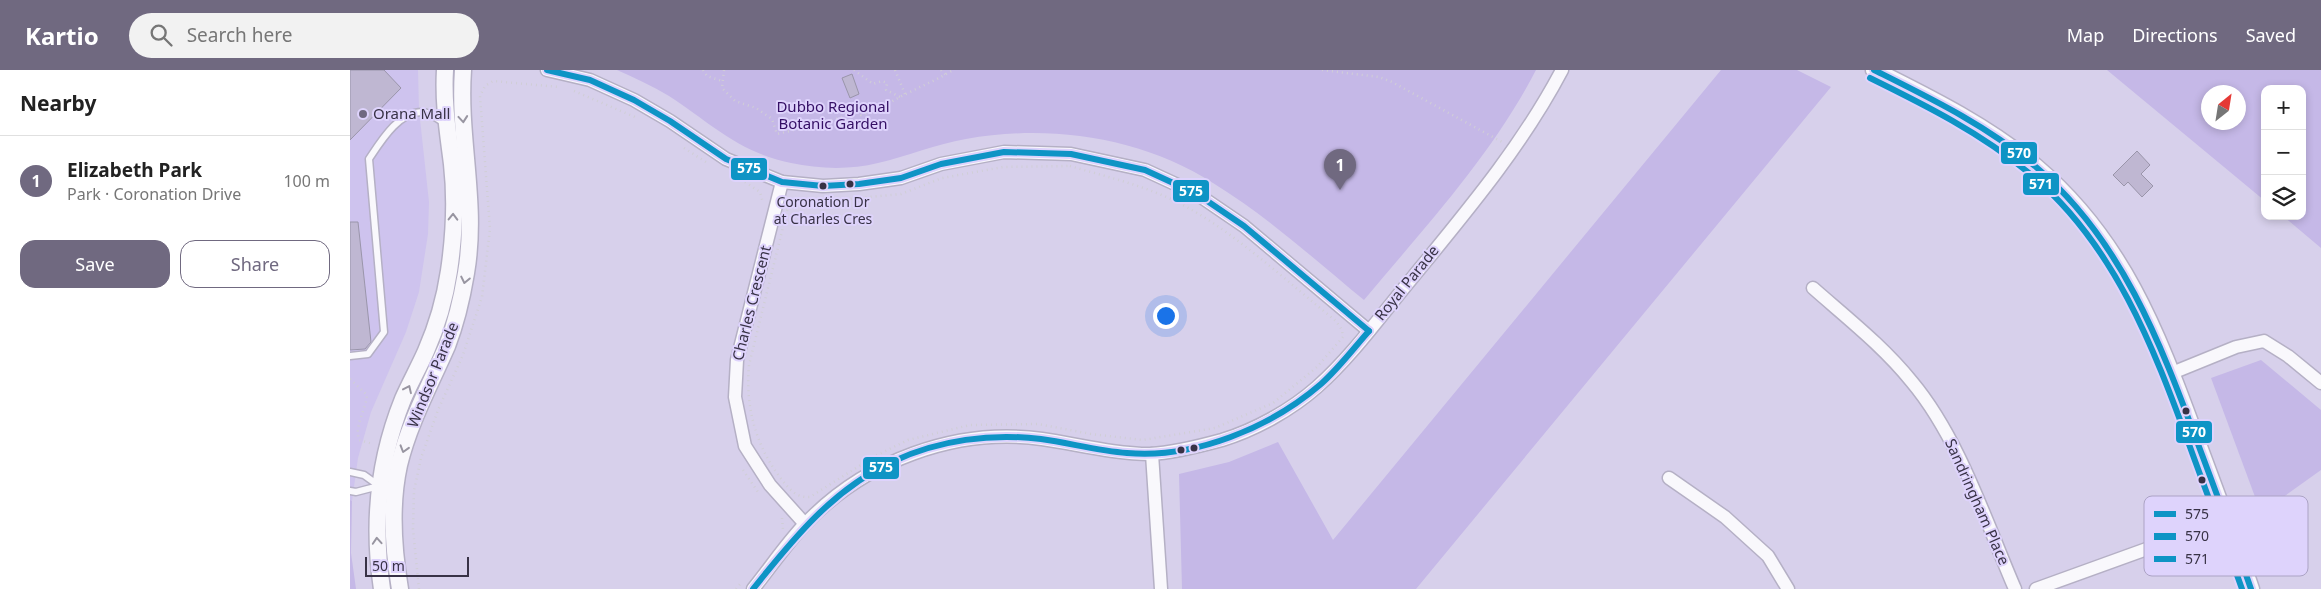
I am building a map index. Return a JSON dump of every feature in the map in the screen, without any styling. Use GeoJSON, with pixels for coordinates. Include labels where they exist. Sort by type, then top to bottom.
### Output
{"type":"FeatureCollection","features":[{"type":"Feature","properties":{"kind":"street","name":"Windsor Parade"},"geometry":{"type":"LineString","coordinates":[[400,589],[387,487],[387,448],[403,398],[435,327],[449,271],[453,215],[452,166],[445,123],[444,70]]}},
{"type":"Feature","properties":{"kind":"street","name":"Windsor Parade"},"geometry":{"type":"LineString","coordinates":[[382,589],[377,537],[387,487],[403,453],[418,410],[448,344],[466,273],[471,234],[470,196],[461,95],[463,70]]}},
{"type":"Feature","properties":{"kind":"street"},"geometry":{"type":"LineString","coordinates":[[547,70],[565,72],[590,80],[634,100],[670,121],[726,159],[782,182],[823,186],[859,184],[900,178],[941,164],[1004,152],[1071,154],[1145,170],[1197,194],[1244,226],[1368,330]]}},
{"type":"Feature","properties":{"kind":"street","name":"Royal Parade"},"geometry":{"type":"LineString","coordinates":[[747,585],[805,524],[835,497],[864,477],[893,461],[917,452],[962,440],[998,436],[1152,454],[1223,440],[1258,426],[1316,388],[1368,330],[1477,198],[1515,148],[1562,70]]}},
{"type":"Feature","properties":{"kind":"street"},"geometry":{"type":"LineString","coordinates":[[1874,70],[1962,116],[2000,140],[2036,167],[2069,198],[2100,235],[2126,274],[2147,313],[2172,373],[2217,496]]}},
{"type":"Feature","properties":{"kind":"street","name":"Charles Crescent"},"geometry":{"type":"LineString","coordinates":[[782,182],[738,360],[735,397],[745,446],[770,484],[805,524]]}},
{"type":"Feature","properties":{"kind":"street","name":"Sandringham Place"},"geometry":{"type":"LineString","coordinates":[[1812,288],[1873,340],[1913,383],[1952,441],[2015,589]]}},
{"type":"Feature","properties":{"kind":"street"},"geometry":{"type":"LineString","coordinates":[[2172,373],[2236,346],[2264,341],[2288,356],[2321,383]]}},
{"type":"Feature","properties":{"kind":"street"},"geometry":{"type":"LineString","coordinates":[[1152,454],[1161,589]]}},
{"type":"Feature","properties":{"kind":"street"},"geometry":{"type":"LineString","coordinates":[[1669,478],[1725,517],[1768,556],[1788,589]]}},
{"type":"Feature","properties":{"kind":"street"},"geometry":{"type":"LineString","coordinates":[[2036,589],[2144,550]]}},
{"type":"Feature","properties":{"kind":"street"},"geometry":{"type":"LineString","coordinates":[[2247,576],[2252,589]]}},
{"type":"Feature","properties":{"kind":"lane"},"geometry":{"type":"LineString","coordinates":[[350,356],[368,354],[384,332],[368,159],[384,136],[410,113],[425,112],[445,123]]}},
{"type":"Feature","properties":{"kind":"lane"},"geometry":{"type":"LineString","coordinates":[[350,472],[364,476],[387,487]]}},
{"type":"Feature","properties":{"kind":"lane"},"geometry":{"type":"LineString","coordinates":[[350,491],[356,492],[387,487]]}},
{"type":"Feature","properties":{"kind":"path"},"geometry":{"type":"LineString","coordinates":[[703,70],[707,76],[723,81]]}},
{"type":"Feature","properties":{"kind":"path"},"geometry":{"type":"LineString","coordinates":[[724,70],[722,88],[735,101],[756,108],[772,119],[777,134],[816,125],[858,112],[863,106],[871,103]]}},
{"type":"Feature","properties":{"kind":"path"},"geometry":{"type":"LineString","coordinates":[[854,70],[873,84],[882,81],[887,83],[886,90],[900,97]]}},
{"type":"Feature","properties":{"kind":"path"},"geometry":{"type":"LineString","coordinates":[[895,70],[905,94]]}},
{"type":"Feature","properties":{"kind":"path"},"geometry":{"type":"LineString","coordinates":[[941,70],[946,75]]}},
{"type":"Feature","properties":{"kind":"path"},"geometry":{"type":"LineString","coordinates":[[858,112],[861,115],[872,112],[953,70]]}},
{"type":"Feature","properties":{"kind":"path"},"geometry":{"type":"LineString","coordinates":[[1322,70],[1378,77],[1392,82],[1515,148]]}},
{"type":"Feature","properties":{"kind":"path"},"geometry":{"type":"LineString","coordinates":[[420,589],[413,529],[414,491],[421,458],[438,410],[463,355],[482,297],[490,229],[488,182],[480,96],[485,86],[493,80],[568,88],[636,117]]}},
{"type":"Feature","properties":{"kind":"path"},"geometry":{"type":"LineString","coordinates":[[678,143],[699,160],[716,168]]}},
{"type":"Feature","properties":{"kind":"path"},"geometry":{"type":"LineString","coordinates":[[1070,166],[1140,186],[1191,209],[1247,249],[1336,321],[1342,330],[1343,337],[1317,367],[1273,403],[1215,428],[1143,440],[1091,434],[1038,424],[970,425],[908,440],[875,456],[810,497],[802,497],[791,491],[772,467],[759,442],[752,418],[748,382],[749,365],[788,207],[794,200],[828,201],[901,194],[942,178],[1003,167],[1070,166]]}},
{"type":"Feature","properties":{"kind":"path"},"geometry":{"type":"LineString","coordinates":[[742,181],[760,192],[763,202],[761,211]]}},
{"type":"Feature","properties":{"kind":"path"},"geometry":{"type":"LineString","coordinates":[[350,379],[367,395],[366,404],[356,432],[359,440],[387,448]]}},
{"type":"Feature","properties":{"kind":"path"},"geometry":{"type":"LineString","coordinates":[[403,453],[421,458]]}},
{"type":"Feature","properties":{"kind":"path"},"geometry":{"type":"LineString","coordinates":[[740,463],[752,486],[763,498]]}},
{"type":"Feature","properties":{"kind":"path"},"geometry":{"type":"LineString","coordinates":[[777,537],[783,530],[783,520],[778,514]]}},
{"type":"Feature","properties":{"kind":"path"},"geometry":{"type":"LineString","coordinates":[[736,589],[747,585]]}},
{"type":"Feature","properties":{"kind":"shaded area","name":"Orana Mall"},"geometry":{"type":"Polygon","coordinates":[[[350,70],[418,70],[419,110],[429,202],[428,234],[419,292],[406,332],[371,412],[358,458],[352,501],[350,500],[350,70]]]}},
{"type":"Feature","properties":{"kind":"green space","name":"Dubbo Regional Botanic Garden"},"geometry":{"type":"Polygon","coordinates":[[[617,70],[1536,70],[1499,132],[1478,161],[1434,218],[1364,300],[1290,239],[1213,183],[1185,167],[1125,145],[1094,138],[1062,134],[1029,133],[955,141],[857,167],[834,168],[802,165],[772,158],[740,144],[669,96],[617,70]]]}},
{"type":"Feature","properties":{"kind":"green space"},"geometry":{"type":"Polygon","coordinates":[[[1721,70],[1797,70],[1831,87],[1416,589],[1182,589],[1179,474],[1229,462],[1278,442],[1333,540],[1721,70]]]}},
{"type":"Feature","properties":{"kind":"green space"},"geometry":{"type":"Polygon","coordinates":[[[2107,70],[2321,70],[2321,248],[2288,220],[2306,220],[2306,85],[2261,85],[2261,198],[2107,70]]]}},
{"type":"Feature","properties":{"kind":"green space"},"geometry":{"type":"Polygon","coordinates":[[[2261,360],[2321,410],[2321,470],[2285,496],[2255,496],[2211,378],[2261,360]]]}},
{"type":"Feature","properties":{"kind":"green space"},"geometry":{"type":"Polygon","coordinates":[[[350,500],[352,501],[351,553],[356,589],[350,589],[350,500]]]}},
{"type":"Feature","properties":{"kind":"building","name":"Orana Mall"},"geometry":{"type":"Polygon","coordinates":[[[350,70],[384,70],[401,88],[350,140],[350,70]]]}},
{"type":"Feature","properties":{"kind":"building"},"geometry":{"type":"Polygon","coordinates":[[[852,74],[859,94],[850,98],[842,78],[852,74]]]}},
{"type":"Feature","properties":{"kind":"building"},"geometry":{"type":"Polygon","coordinates":[[[2137,151],[2150,165],[2141,174],[2153,186],[2142,197],[2128,182],[2124,186],[2113,175],[2137,151]]]}},
{"type":"Feature","properties":{"kind":"building"},"geometry":{"type":"Polygon","coordinates":[[[350,222],[358,222],[371,342],[365,349],[350,350],[350,222]]]}},
{"type":"Feature","properties":{"kind":"transit line","name":"575"},"geometry":{"type":"LineString","coordinates":[[547,70],[590,80],[634,100],[670,121],[726,159],[782,182],[823,186],[859,184],[901,178],[941,164],[1004,152],[1071,154],[1145,170],[1197,194],[1244,226],[1369,331]]}},
{"type":"Feature","properties":{"kind":"transit line","name":"570"},"geometry":{"type":"LineString","coordinates":[[1874,70],[1958,114],[2018,152],[2066,195],[2092,226],[2115,259],[2135,294],[2169,368],[2218,496]]}},
{"type":"Feature","properties":{"kind":"transit line","name":"571"},"geometry":{"type":"LineString","coordinates":[[1870,78],[1952,121],[1992,145],[2029,173],[2059,201],[2085,231],[2108,264],[2128,298],[2145,334],[2176,409],[2208,496]]}},
{"type":"Feature","properties":{"kind":"transit line","name":"575"},"geometry":{"type":"LineString","coordinates":[[753,589],[816,516],[852,485],[894,461],[947,443],[1003,437],[1041,439],[1105,451],[1152,454],[1204,445],[1255,427],[1301,400],[1328,378],[1369,331]]}},
{"type":"Feature","properties":{"kind":"transit line","name":"571"},"geometry":{"type":"LineString","coordinates":[[2237,576],[2242,589]]}},
{"type":"Feature","properties":{"kind":"transit line","name":"570"},"geometry":{"type":"LineString","coordinates":[[2246,576],[2251,589]]}},
{"type":"Feature","properties":{"kind":"place","name":"Orana Mall"},"geometry":{"type":"Point","coordinates":[363,114]}},
{"type":"Feature","properties":{"kind":"place","name":"Coronation Dr at Charles Cres"},"geometry":{"type":"Point","coordinates":[823,186]}},
{"type":"Feature","properties":{"kind":"place","name":"Elizabeth Park"},"geometry":{"type":"Point","coordinates":[1340,190]}}]}
